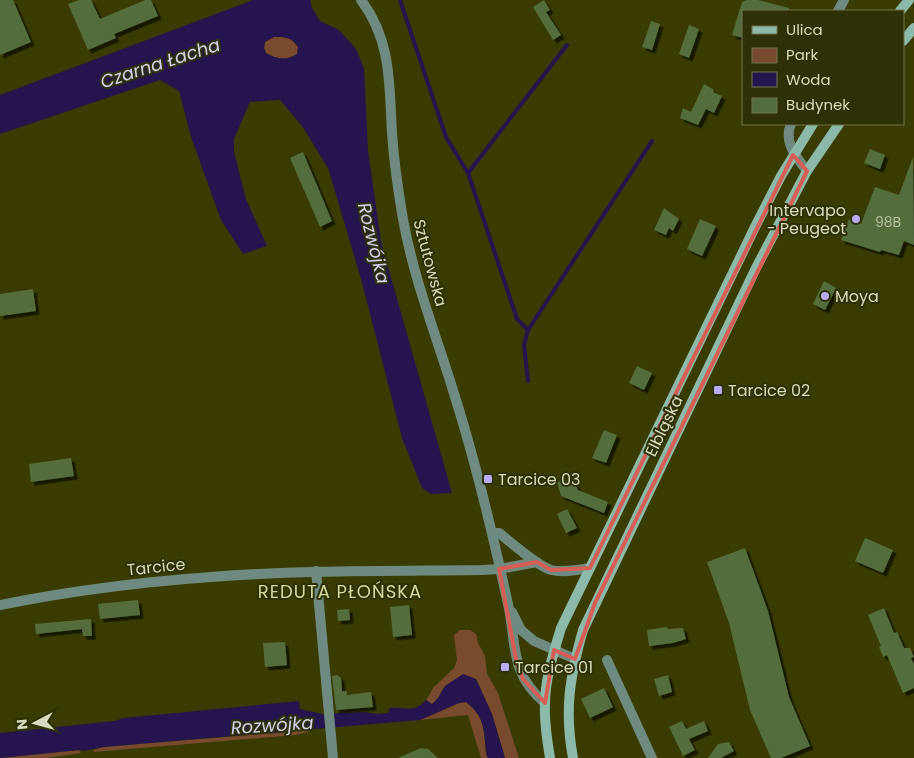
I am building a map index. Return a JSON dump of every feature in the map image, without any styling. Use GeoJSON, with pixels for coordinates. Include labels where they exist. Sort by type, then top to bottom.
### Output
{"type":"FeatureCollection","features":[{"type":"Feature","properties":{"kind":"main road"},"geometry":{"type":"LineString","coordinates":[[901,10],[909,0]]}},
{"type":"Feature","properties":{"kind":"main road"},"geometry":{"type":"LineString","coordinates":[[904,40],[914,28]]}},
{"type":"Feature","properties":{"kind":"main road","name":"Elbląska"},"geometry":{"type":"LineString","coordinates":[[550,758],[545,703],[554,650],[562,628],[755,227],[793,155],[812,125]]}},
{"type":"Feature","properties":{"kind":"main road","name":"Elbląska"},"geometry":{"type":"LineString","coordinates":[[572,758],[568,705],[571,675],[583,630],[756,268],[807,171],[838,125]]}},
{"type":"Feature","properties":{"kind":"street","name":"Sztutowska"},"geometry":{"type":"LineString","coordinates":[[361,0],[373,16],[384,46],[388,68],[396,182],[405,234],[474,457],[509,607],[517,664],[523,679],[535,695],[545,703]]}},
{"type":"Feature","properties":{"kind":"street"},"geometry":{"type":"LineString","coordinates":[[791,125],[788,132],[793,155],[807,171]]}},
{"type":"Feature","properties":{"kind":"street"},"geometry":{"type":"LineString","coordinates":[[492,533],[499,533],[550,570],[569,571],[590,568]]}},
{"type":"Feature","properties":{"kind":"street","name":"Tarcice"},"geometry":{"type":"LineString","coordinates":[[0,605],[39,597],[116,586],[210,577],[316,571],[500,569],[537,562]]}},
{"type":"Feature","properties":{"kind":"street"},"geometry":{"type":"LineString","coordinates":[[316,571],[333,758]]}},
{"type":"Feature","properties":{"kind":"street","name":"Sztutowska"},"geometry":{"type":"LineString","coordinates":[[509,607],[521,630],[534,641],[575,659]]}},
{"type":"Feature","properties":{"kind":"street"},"geometry":{"type":"LineString","coordinates":[[607,660],[652,758]]}},
{"type":"Feature","properties":{"kind":"highlighted area"},"geometry":{"type":"Polygon","coordinates":[[[793,155],[807,171],[595,603],[575,659],[554,650],[545,703],[523,679],[517,664],[499,569],[537,562],[551,570],[590,568],[793,155]]]}},
{"type":"Feature","properties":{"kind":"green space"},"geometry":{"type":"Polygon","coordinates":[[[274,37],[293,41],[298,47],[297,54],[289,58],[281,58],[266,53],[264,48],[265,42],[274,37]]]}},
{"type":"Feature","properties":{"kind":"green space"},"geometry":{"type":"Polygon","coordinates":[[[460,630],[470,630],[476,634],[478,643],[485,656],[487,674],[498,693],[519,758],[505,758],[492,714],[476,679],[445,686],[432,705],[426,701],[433,688],[454,668],[457,660],[454,635],[460,630]]]}},
{"type":"Feature","properties":{"kind":"green space"},"geometry":{"type":"Polygon","coordinates":[[[466,702],[481,720],[488,758],[481,758],[468,715],[420,720],[459,703],[466,702]]]}},
{"type":"Feature","properties":{"kind":"green space"},"geometry":{"type":"Polygon","coordinates":[[[311,730],[295,735],[93,752],[103,747],[311,730]]]}},
{"type":"Feature","properties":{"kind":"green space"},"geometry":{"type":"Polygon","coordinates":[[[79,750],[81,753],[47,758],[0,758],[79,750]]]}},
{"type":"Feature","properties":{"kind":"water","name":"Czarna Łacha"},"geometry":{"type":"Polygon","coordinates":[[[253,0],[310,0],[312,8],[320,21],[339,30],[356,49],[364,68],[368,150],[381,242],[452,493],[431,494],[422,488],[402,438],[361,279],[328,168],[302,126],[280,100],[250,102],[234,139],[234,152],[246,199],[267,246],[243,254],[221,220],[191,137],[179,91],[160,80],[0,134],[0,95],[253,0]],[[274,37],[265,42],[264,48],[266,53],[281,58],[289,58],[297,54],[298,47],[293,41],[288,38],[274,37]]]}},
{"type":"Feature","properties":{"kind":"water","name":"Rozwójka"},"geometry":{"type":"Polygon","coordinates":[[[463,674],[476,679],[492,714],[505,758],[488,758],[481,720],[466,702],[459,703],[420,720],[103,747],[83,751],[0,758],[0,733],[114,721],[124,718],[299,701],[300,709],[322,714],[388,713],[390,708],[413,708],[426,700],[432,704],[445,686],[463,674]]]}},
{"type":"Feature","properties":{"kind":"building"},"geometry":{"type":"Polygon","coordinates":[[[0,0],[13,0],[31,42],[0,55],[0,0]]]}},
{"type":"Feature","properties":{"kind":"building"},"geometry":{"type":"Polygon","coordinates":[[[79,0],[91,0],[100,19],[145,0],[151,0],[158,16],[114,34],[116,38],[88,50],[68,4],[79,0]]]}},
{"type":"Feature","properties":{"kind":"building"},"geometry":{"type":"Polygon","coordinates":[[[544,0],[550,10],[546,12],[561,35],[553,40],[533,7],[544,0]]]}},
{"type":"Feature","properties":{"kind":"building"},"geometry":{"type":"Polygon","coordinates":[[[758,0],[789,8],[788,10],[742,10],[742,38],[732,35],[742,2],[758,0]]]}},
{"type":"Feature","properties":{"kind":"building"},"geometry":{"type":"Polygon","coordinates":[[[651,21],[660,24],[652,50],[642,47],[651,21]]]}},
{"type":"Feature","properties":{"kind":"building"},"geometry":{"type":"Polygon","coordinates":[[[689,25],[699,29],[689,58],[679,54],[689,25]]]}},
{"type":"Feature","properties":{"kind":"building"},"geometry":{"type":"Polygon","coordinates":[[[704,84],[714,90],[713,92],[722,96],[714,113],[706,109],[698,125],[680,118],[683,108],[691,112],[704,84]]]}},
{"type":"Feature","properties":{"kind":"building"},"geometry":{"type":"Polygon","coordinates":[[[870,149],[885,155],[880,169],[864,163],[870,149]]]}},
{"type":"Feature","properties":{"kind":"building"},"geometry":{"type":"Polygon","coordinates":[[[303,152],[332,221],[320,227],[290,158],[303,152]]]}},
{"type":"Feature","properties":{"kind":"building"},"geometry":{"type":"Polygon","coordinates":[[[913,157],[914,245],[904,241],[899,255],[881,250],[880,252],[841,240],[849,219],[861,224],[875,187],[899,195],[913,157]]]}},
{"type":"Feature","properties":{"kind":"building"},"geometry":{"type":"Polygon","coordinates":[[[664,208],[679,219],[673,231],[669,228],[666,235],[654,230],[664,208]]]}},
{"type":"Feature","properties":{"kind":"building"},"geometry":{"type":"Polygon","coordinates":[[[700,219],[716,226],[702,256],[687,249],[700,219]]]}},
{"type":"Feature","properties":{"kind":"building","name":"Moya"},"geometry":{"type":"Polygon","coordinates":[[[824,281],[836,288],[825,310],[813,304],[824,281]]]}},
{"type":"Feature","properties":{"kind":"building"},"geometry":{"type":"Polygon","coordinates":[[[33,289],[36,311],[0,316],[0,294],[33,289]]]}},
{"type":"Feature","properties":{"kind":"building"},"geometry":{"type":"Polygon","coordinates":[[[637,366],[652,373],[644,390],[629,383],[637,366]]]}},
{"type":"Feature","properties":{"kind":"building"},"geometry":{"type":"Polygon","coordinates":[[[604,430],[617,435],[606,463],[592,458],[604,430]]]}},
{"type":"Feature","properties":{"kind":"building"},"geometry":{"type":"Polygon","coordinates":[[[71,458],[74,476],[31,482],[29,464],[71,458]]]}},
{"type":"Feature","properties":{"kind":"building"},"geometry":{"type":"Polygon","coordinates":[[[566,480],[575,482],[578,490],[608,502],[604,513],[561,496],[557,482],[566,480]]]}},
{"type":"Feature","properties":{"kind":"building"},"geometry":{"type":"Polygon","coordinates":[[[567,509],[577,528],[566,533],[557,514],[567,509]]]}},
{"type":"Feature","properties":{"kind":"building"},"geometry":{"type":"Polygon","coordinates":[[[865,538],[893,550],[883,573],[855,561],[865,538]]]}},
{"type":"Feature","properties":{"kind":"building"},"geometry":{"type":"Polygon","coordinates":[[[745,548],[768,611],[789,697],[810,746],[781,758],[771,758],[750,710],[729,623],[707,562],[745,548]]]}},
{"type":"Feature","properties":{"kind":"building"},"geometry":{"type":"Polygon","coordinates":[[[138,600],[140,615],[100,619],[98,604],[138,600]]]}},
{"type":"Feature","properties":{"kind":"building"},"geometry":{"type":"Polygon","coordinates":[[[409,605],[412,635],[393,637],[390,607],[409,605]]]}},
{"type":"Feature","properties":{"kind":"building"},"geometry":{"type":"Polygon","coordinates":[[[884,608],[894,633],[897,632],[904,648],[910,648],[914,657],[911,658],[914,664],[914,688],[903,693],[887,655],[883,657],[879,647],[881,646],[868,615],[884,608]]]}},
{"type":"Feature","properties":{"kind":"building"},"geometry":{"type":"Polygon","coordinates":[[[349,609],[350,620],[338,621],[337,610],[349,609]]]}},
{"type":"Feature","properties":{"kind":"building"},"geometry":{"type":"Polygon","coordinates":[[[91,619],[92,636],[83,636],[82,629],[36,634],[35,624],[91,619]]]}},
{"type":"Feature","properties":{"kind":"building"},"geometry":{"type":"Polygon","coordinates":[[[667,627],[668,629],[683,628],[686,639],[673,643],[649,646],[647,630],[667,627]]]}},
{"type":"Feature","properties":{"kind":"building"},"geometry":{"type":"Polygon","coordinates":[[[285,642],[287,665],[265,667],[263,643],[285,642]]]}},
{"type":"Feature","properties":{"kind":"building"},"geometry":{"type":"Polygon","coordinates":[[[337,675],[341,678],[342,691],[347,691],[347,695],[371,692],[373,707],[336,710],[332,676],[337,675]]]}},
{"type":"Feature","properties":{"kind":"building"},"geometry":{"type":"Polygon","coordinates":[[[668,675],[672,692],[659,696],[654,679],[668,675]]]}},
{"type":"Feature","properties":{"kind":"building"},"geometry":{"type":"Polygon","coordinates":[[[604,688],[613,707],[590,718],[581,699],[604,688]]]}},
{"type":"Feature","properties":{"kind":"building"},"geometry":{"type":"Polygon","coordinates":[[[682,721],[686,729],[704,721],[708,731],[689,739],[695,750],[683,756],[669,727],[682,721]]]}},
{"type":"Feature","properties":{"kind":"building"},"geometry":{"type":"Polygon","coordinates":[[[729,742],[734,751],[721,758],[708,758],[718,744],[729,742]]]}},
{"type":"Feature","properties":{"kind":"building"},"geometry":{"type":"Polygon","coordinates":[[[421,748],[428,749],[438,758],[398,758],[421,748]]]}},
{"type":"Feature","properties":{"kind":"waterway"},"geometry":{"type":"LineString","coordinates":[[400,0],[446,137],[468,173],[517,319],[528,330],[524,345],[528,381]]}},
{"type":"Feature","properties":{"kind":"waterway"},"geometry":{"type":"LineString","coordinates":[[468,173],[567,45]]}},
{"type":"Feature","properties":{"kind":"waterway"},"geometry":{"type":"LineString","coordinates":[[528,330],[652,141]]}},
{"type":"Feature","properties":{"kind":"place","name":"Intervapo - Peugeot"},"geometry":{"type":"Point","coordinates":[856,219]}},
{"type":"Feature","properties":{"kind":"place","name":"Moya"},"geometry":{"type":"Point","coordinates":[825,296]}},
{"type":"Feature","properties":{"kind":"place","name":"Tarcice 02"},"geometry":{"type":"Point","coordinates":[718,390]}},
{"type":"Feature","properties":{"kind":"place","name":"Tarcice 03"},"geometry":{"type":"Point","coordinates":[488,479]}},
{"type":"Feature","properties":{"kind":"place","name":"Tarcice 01"},"geometry":{"type":"Point","coordinates":[505,667]}},
{"type":"Feature","properties":{"kind":"district","name":"REDUTA PŁOŃSKA"},"geometry":{"type":"Point","coordinates":[340,591]}}]}
